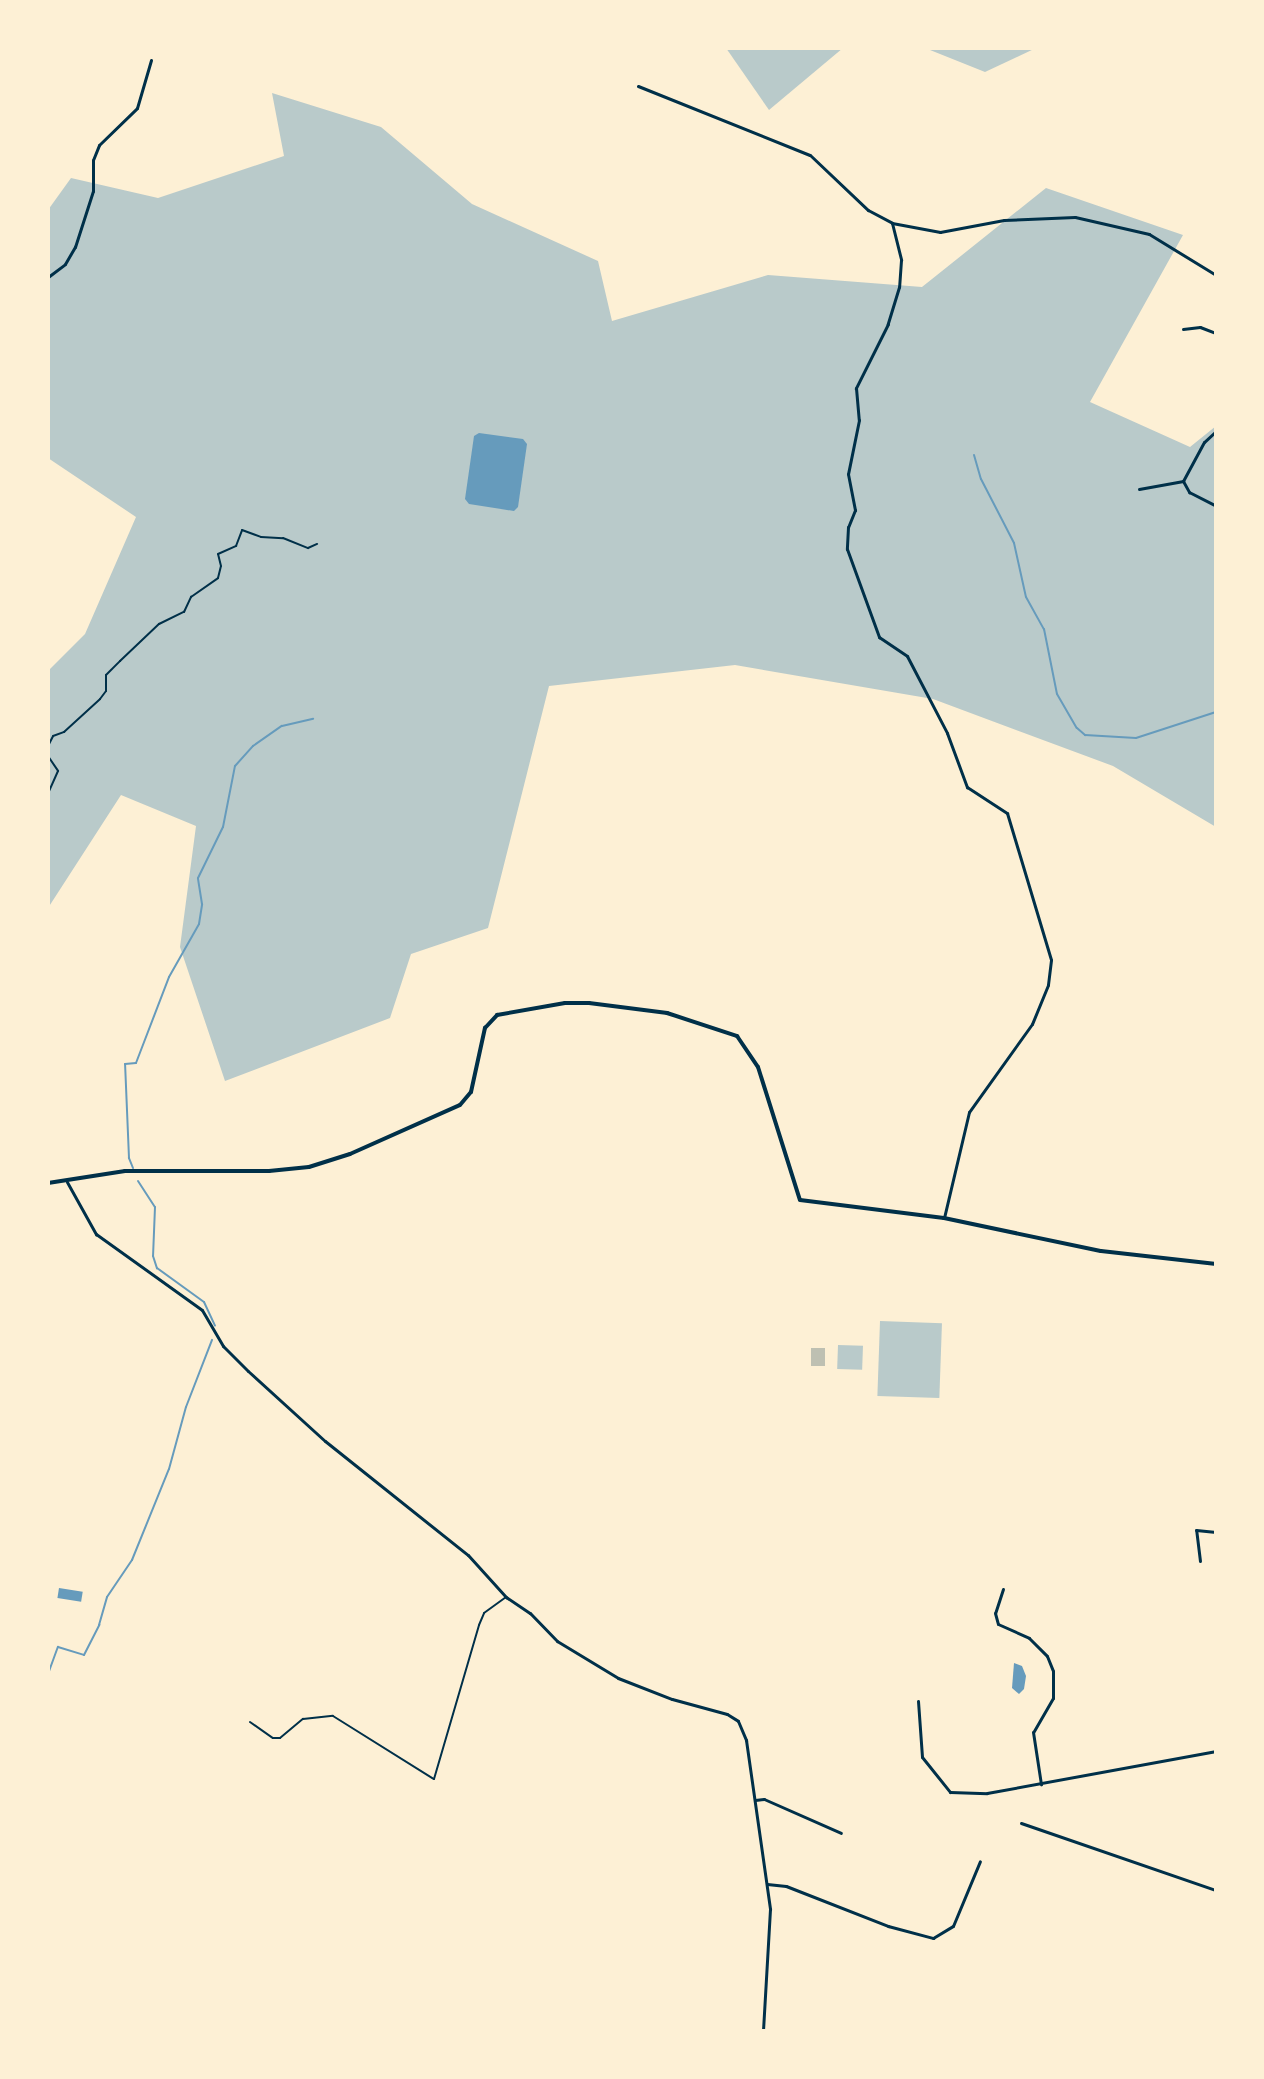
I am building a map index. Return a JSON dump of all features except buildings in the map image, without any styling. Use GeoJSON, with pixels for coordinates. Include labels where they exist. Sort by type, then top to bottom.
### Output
{"type":"FeatureCollection","features":[{"type":"Feature","properties":{"kind":"street"},"geometry":{"type":"LineString","coordinates":[[48,277],[65,264],[75,247],[93,191],[93,160],[99,145],[137,108],[151,60]]}},
{"type":"Feature","properties":{"kind":"street"},"geometry":{"type":"LineString","coordinates":[[638,86],[810,155],[868,210],[892,223],[940,232],[1004,220],[1075,217],[1149,234],[1216,275]]}},
{"type":"Feature","properties":{"kind":"street"},"geometry":{"type":"LineString","coordinates":[[892,223],[901,260],[899,287],[888,324],[856,388],[859,420],[848,474],[855,510],[848,527],[847,549],[879,637],[907,656],[947,733],[967,787],[1007,813],[1051,960],[1048,985],[1032,1024],[969,1112],[944,1218]]}},
{"type":"Feature","properties":{"kind":"street"},"geometry":{"type":"LineString","coordinates":[[1183,329],[1200,327],[1216,333]]}},
{"type":"Feature","properties":{"kind":"street"},"geometry":{"type":"LineString","coordinates":[[1183,481],[1204,442],[1216,431]]}},
{"type":"Feature","properties":{"kind":"street"},"geometry":{"type":"LineString","coordinates":[[1139,489],[1183,481]]}},
{"type":"Feature","properties":{"kind":"street"},"geometry":{"type":"LineString","coordinates":[[1183,481],[1189,492],[1216,506]]}},
{"type":"Feature","properties":{"kind":"street"},"geometry":{"type":"LineString","coordinates":[[48,1183],[125,1171],[269,1171],[309,1167],[350,1154],[460,1105],[467,1098],[485,1028],[497,1015],[565,1003],[589,1003],[667,1013],[737,1036],[758,1067],[800,1200],[944,1218],[1101,1251],[1216,1264]]}},
{"type":"Feature","properties":{"kind":"street"},"geometry":{"type":"LineString","coordinates":[[67,1182],[96,1234],[195,1303],[209,1319],[223,1346],[248,1371],[325,1441],[468,1555],[506,1597],[530,1613],[557,1641],[593,1665],[662,1696],[733,1717],[745,1733],[767,1884],[771,1943],[763,2031]]}},
{"type":"Feature","properties":{"kind":"street"},"geometry":{"type":"LineString","coordinates":[[1200,1561],[1196,1530],[1216,1532]]}},
{"type":"Feature","properties":{"kind":"street"},"geometry":{"type":"LineString","coordinates":[[1003,1589],[995,1613],[998,1624],[1029,1638],[1047,1656],[1053,1671],[1053,1698],[1033,1732],[1042,1784]]}},
{"type":"Feature","properties":{"kind":"street"},"geometry":{"type":"LineString","coordinates":[[918,1701],[922,1757],[950,1792],[987,1793],[1156,1759],[1216,1751]]}},
{"type":"Feature","properties":{"kind":"street"},"geometry":{"type":"LineString","coordinates":[[755,1800],[764,1799],[841,1833]]}},
{"type":"Feature","properties":{"kind":"street"},"geometry":{"type":"LineString","coordinates":[[1021,1823],[1216,1890]]}},
{"type":"Feature","properties":{"kind":"street"},"geometry":{"type":"LineString","coordinates":[[767,1884],[786,1886],[888,1926],[933,1938],[953,1926],[980,1861]]}},
{"type":"Feature","properties":{"kind":"lane"},"geometry":{"type":"LineString","coordinates":[[250,1722],[273,1738],[280,1738],[303,1719],[333,1716],[423,1776],[434,1779],[479,1625],[484,1613],[506,1597]]}},
{"type":"Feature","properties":{"kind":"path"},"geometry":{"type":"LineString","coordinates":[[48,746],[53,736],[64,732],[100,699],[106,691],[106,675],[120,661],[159,624],[184,612],[191,597],[218,578],[221,566],[218,554],[236,546],[242,530],[308,548],[317,544]]}},
{"type":"Feature","properties":{"kind":"path"},"geometry":{"type":"LineString","coordinates":[[48,756],[58,771],[49,791]]}},
{"type":"Feature","properties":{"kind":"shaded area"},"geometry":{"type":"Polygon","coordinates":[[[726,48],[843,48],[769,110],[726,48]]]}},
{"type":"Feature","properties":{"kind":"shaded area"},"geometry":{"type":"Polygon","coordinates":[[[925,48],[1036,48],[985,72],[925,48]]]}},
{"type":"Feature","properties":{"kind":"shaded area"},"geometry":{"type":"Polygon","coordinates":[[[272,93],[381,127],[472,204],[598,261],[612,321],[768,275],[922,287],[1046,188],[1183,235],[1090,402],[1190,447],[1216,426],[1216,827],[1113,766],[933,699],[735,665],[549,686],[488,928],[411,954],[390,1018],[225,1081],[180,947],[196,826],[121,795],[48,908],[48,671],[85,634],[136,517],[48,458],[48,210],[71,178],[158,198],[284,156],[272,93]]]}},
{"type":"Feature","properties":{"kind":"shaded area"},"geometry":{"type":"Polygon","coordinates":[[[880,1321],[942,1323],[939,1398],[877,1396],[880,1321]]]}},
{"type":"Feature","properties":{"kind":"shaded area"},"geometry":{"type":"Polygon","coordinates":[[[838,1345],[863,1346],[862,1370],[837,1369],[838,1345]]]}},
{"type":"Feature","properties":{"kind":"water"},"geometry":{"type":"Polygon","coordinates":[[[479,433],[523,439],[527,444],[518,507],[514,511],[469,504],[465,499],[474,436],[479,433]]]}},
{"type":"Feature","properties":{"kind":"water"},"geometry":{"type":"Polygon","coordinates":[[[59,1588],[83,1592],[81,1602],[57,1598],[59,1588]]]}},
{"type":"Feature","properties":{"kind":"water"},"geometry":{"type":"Polygon","coordinates":[[[1014,1663],[1022,1666],[1026,1676],[1024,1689],[1019,1694],[1012,1688],[1014,1663]]]}},
{"type":"Feature","properties":{"kind":"waterway"},"geometry":{"type":"LineString","coordinates":[[974,455],[981,479],[1014,543],[1026,597],[1044,629],[1057,694],[1077,728],[1085,735],[1136,738],[1216,712]]}},
{"type":"Feature","properties":{"kind":"waterway"},"geometry":{"type":"LineString","coordinates":[[133,1168],[129,1158],[125,1064],[136,1063],[169,977],[199,924],[202,904],[198,878],[223,827],[235,766],[253,746],[282,726],[313,719]]}},
{"type":"Feature","properties":{"kind":"waterway"},"geometry":{"type":"LineString","coordinates":[[138,1181],[155,1207],[153,1256],[157,1268],[204,1302],[215,1326]]}},
{"type":"Feature","properties":{"kind":"waterway"},"geometry":{"type":"LineString","coordinates":[[48,1674],[58,1647],[84,1655],[99,1625],[107,1597],[132,1560],[169,1469],[186,1407],[212,1340]]}}]}
